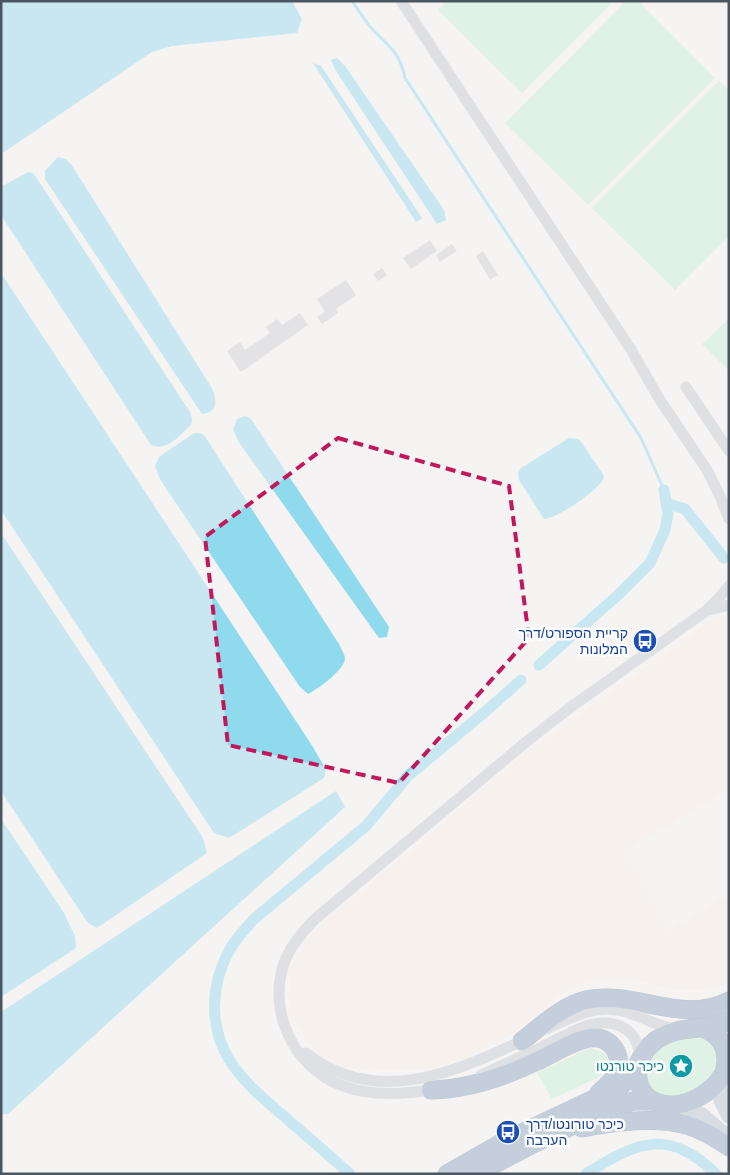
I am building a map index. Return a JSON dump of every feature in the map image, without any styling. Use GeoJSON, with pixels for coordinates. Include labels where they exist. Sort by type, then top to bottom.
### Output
{"type":"FeatureCollection","features":[{"type":"Feature","properties":{"kind":"highway"},"geometry":{"type":"LineString","coordinates":[[522,1041],[569,1006],[586,1000],[611,997],[655,1006],[693,1010],[713,1008],[729,1001]]}},
{"type":"Feature","properties":{"kind":"highway"},"geometry":{"type":"LineString","coordinates":[[447,1174],[504,1142],[622,1085],[633,1075],[645,1051],[656,1040],[680,1029],[702,1028],[729,1021]]}},
{"type":"Feature","properties":{"kind":"highway"},"geometry":{"type":"LineString","coordinates":[[639,1062],[638,1084],[643,1092],[654,1101],[668,1106],[680,1105],[704,1094],[724,1072],[727,1060],[725,1046],[717,1035],[702,1028]]}},
{"type":"Feature","properties":{"kind":"highway"},"geometry":{"type":"LineString","coordinates":[[430,1090],[461,1087],[494,1079],[519,1070],[578,1042],[590,1038],[600,1038],[614,1047],[618,1063],[617,1071],[604,1089],[588,1102]]}},
{"type":"Feature","properties":{"kind":"highway"},"geometry":{"type":"LineString","coordinates":[[476,1174],[557,1133],[623,1103],[654,1101]]}},
{"type":"Feature","properties":{"kind":"highway"},"geometry":{"type":"LineString","coordinates":[[557,1133],[617,1123],[663,1121],[699,1130],[729,1147]]}},
{"type":"Feature","properties":{"kind":"main road"},"geometry":{"type":"LineString","coordinates":[[724,1072],[721,1101],[729,1116]]}},
{"type":"Feature","properties":{"kind":"main road"},"geometry":{"type":"LineString","coordinates":[[680,1105],[702,1115],[729,1138]]}},
{"type":"Feature","properties":{"kind":"street"},"geometry":{"type":"LineString","coordinates":[[401,1],[630,348],[660,400],[707,470],[729,520]]}},
{"type":"Feature","properties":{"kind":"street"},"geometry":{"type":"LineString","coordinates":[[686,387],[729,451]]}},
{"type":"Feature","properties":{"kind":"street"},"geometry":{"type":"LineString","coordinates":[[639,1062],[640,1048],[631,1032],[614,1024],[593,1024],[476,1078],[430,1090],[399,1094],[372,1093],[342,1086],[328,1079],[305,1061],[296,1050],[283,1022],[280,1007],[281,975],[293,945],[303,931],[526,742],[571,707],[701,614],[729,586]]}},
{"type":"Feature","properties":{"kind":"street"},"geometry":{"type":"LineString","coordinates":[[701,614],[729,605]]}},
{"type":"Feature","properties":{"kind":"street"},"geometry":{"type":"LineString","coordinates":[[290,1037],[316,1062],[331,1069],[359,1079],[388,1081],[414,1080],[448,1072],[480,1061],[572,1017],[598,1009],[624,1011],[658,1025],[680,1029]]}},
{"type":"Feature","properties":{"kind":"highlighted area"},"geometry":{"type":"Polygon","coordinates":[[[338,438],[509,486],[529,638],[399,783],[228,745],[205,537],[338,438]]]}},
{"type":"Feature","properties":{"kind":"green space"},"geometry":{"type":"Polygon","coordinates":[[[447,1],[614,1],[522,93],[438,10],[447,1]]]}},
{"type":"Feature","properties":{"kind":"green space"},"geometry":{"type":"Polygon","coordinates":[[[626,1],[638,1],[715,78],[588,205],[505,123],[626,1]]]}},
{"type":"Feature","properties":{"kind":"green space"},"geometry":{"type":"Polygon","coordinates":[[[719,81],[729,91],[729,236],[675,290],[592,208],[719,81]]]}},
{"type":"Feature","properties":{"kind":"green space"},"geometry":{"type":"Polygon","coordinates":[[[729,319],[729,371],[702,344],[729,319]]]}},
{"type":"Feature","properties":{"kind":"green space"},"geometry":{"type":"Polygon","coordinates":[[[691,1032],[718,1043],[717,1077],[679,1101],[646,1090],[645,1057],[648,1053],[691,1032]]]}},
{"type":"Feature","properties":{"kind":"green space"},"geometry":{"type":"Polygon","coordinates":[[[589,1048],[603,1052],[608,1056],[608,1062],[601,1076],[552,1099],[537,1073],[589,1048]]]}},
{"type":"Feature","properties":{"kind":"sand"},"geometry":{"type":"Polygon","coordinates":[[[729,614],[729,790],[622,852],[668,931],[729,894],[729,983],[705,990],[676,990],[643,982],[616,979],[589,982],[565,991],[516,1031],[466,1058],[427,1069],[365,1071],[341,1064],[319,1054],[308,1042],[292,1018],[288,997],[292,968],[301,950],[316,930],[536,745],[715,617],[729,614]]]}},
{"type":"Feature","properties":{"kind":"water"},"geometry":{"type":"Polygon","coordinates":[[[1,1],[292,1],[302,19],[297,33],[172,46],[152,52],[1,154],[1,1]]]}},
{"type":"Feature","properties":{"kind":"water"},"geometry":{"type":"Polygon","coordinates":[[[337,58],[345,66],[444,210],[446,220],[437,224],[336,71],[331,60],[337,58]]]}},
{"type":"Feature","properties":{"kind":"water"},"geometry":{"type":"Polygon","coordinates":[[[313,63],[321,66],[422,218],[416,222],[313,63]]]}},
{"type":"Feature","properties":{"kind":"water"},"geometry":{"type":"Polygon","coordinates":[[[58,157],[66,159],[71,164],[213,390],[215,406],[211,411],[202,414],[45,179],[45,171],[58,157]]]}},
{"type":"Feature","properties":{"kind":"water"},"geometry":{"type":"Polygon","coordinates":[[[28,172],[33,173],[36,177],[190,412],[191,425],[178,438],[168,444],[157,447],[151,445],[1,215],[1,187],[28,172]]]}},
{"type":"Feature","properties":{"kind":"water"},"geometry":{"type":"Polygon","coordinates":[[[1,273],[313,747],[326,770],[324,778],[229,838],[214,833],[1,510],[1,273]]]}},
{"type":"Feature","properties":{"kind":"water"},"geometry":{"type":"Polygon","coordinates":[[[245,416],[251,419],[389,627],[387,637],[379,638],[240,444],[233,430],[237,419],[245,416]]]}},
{"type":"Feature","properties":{"kind":"water"},"geometry":{"type":"Polygon","coordinates":[[[194,433],[204,435],[344,653],[344,663],[335,674],[308,694],[300,687],[161,481],[155,466],[159,457],[194,433]]]}},
{"type":"Feature","properties":{"kind":"water"},"geometry":{"type":"Polygon","coordinates":[[[569,438],[579,439],[604,478],[601,483],[577,503],[559,514],[544,519],[519,480],[518,473],[521,468],[569,438]]]}},
{"type":"Feature","properties":{"kind":"water"},"geometry":{"type":"Polygon","coordinates":[[[1,533],[203,838],[207,853],[97,928],[88,923],[1,791],[1,533]]]}},
{"type":"Feature","properties":{"kind":"water"},"geometry":{"type":"Polygon","coordinates":[[[336,791],[345,807],[8,1114],[1,1114],[1,1012],[336,791]]]}},
{"type":"Feature","properties":{"kind":"water"},"geometry":{"type":"Polygon","coordinates":[[[1,819],[64,913],[75,936],[76,948],[1,997],[1,819]]]}},
{"type":"Feature","properties":{"kind":"building"},"geometry":{"type":"Polygon","coordinates":[[[430,240],[437,251],[411,269],[403,258],[430,240]]]}},
{"type":"Feature","properties":{"kind":"building"},"geometry":{"type":"Polygon","coordinates":[[[452,244],[457,251],[440,262],[436,255],[452,244]]]}},
{"type":"Feature","properties":{"kind":"building"},"geometry":{"type":"Polygon","coordinates":[[[483,251],[498,275],[490,280],[476,256],[483,251]]]}},
{"type":"Feature","properties":{"kind":"building"},"geometry":{"type":"Polygon","coordinates":[[[382,268],[387,275],[378,281],[373,274],[382,268]]]}},
{"type":"Feature","properties":{"kind":"building"},"geometry":{"type":"Polygon","coordinates":[[[346,280],[356,295],[336,309],[338,313],[322,324],[317,317],[325,312],[317,299],[346,280]]]}},
{"type":"Feature","properties":{"kind":"building"},"geometry":{"type":"Polygon","coordinates":[[[300,313],[308,325],[241,372],[227,351],[240,342],[245,350],[270,333],[266,327],[277,319],[282,325],[300,313]]]}},
{"type":"Feature","properties":{"kind":"waterway"},"geometry":{"type":"LineString","coordinates":[[352,1],[370,27],[397,56],[405,78],[641,438],[664,490]]}},
{"type":"Feature","properties":{"kind":"waterway"},"geometry":{"type":"LineString","coordinates":[[539,665],[618,595],[650,563],[665,530],[668,514],[664,490]]}},
{"type":"Feature","properties":{"kind":"waterway"},"geometry":{"type":"LineString","coordinates":[[666,503],[685,509],[724,558]]}},
{"type":"Feature","properties":{"kind":"waterway"},"geometry":{"type":"LineString","coordinates":[[350,1174],[256,1092],[230,1061],[223,1049],[216,1023],[215,995],[221,968],[232,945],[254,919],[366,826],[408,776],[521,680]]}},
{"type":"Feature","properties":{"kind":"waterway"},"geometry":{"type":"LineString","coordinates":[[586,1174],[621,1154],[652,1144],[667,1145],[683,1150],[699,1159],[716,1174]]}},
{"type":"Feature","properties":{"kind":"place","name":"קריית הספורט/דרך המלונות"},"geometry":{"type":"Point","coordinates":[645,641]}},
{"type":"Feature","properties":{"kind":"place","name":"כיכר טורנטו"},"geometry":{"type":"Point","coordinates":[681,1066]}},
{"type":"Feature","properties":{"kind":"place","name":"כיכר טורונטו/דרך הערבה"},"geometry":{"type":"Point","coordinates":[508,1132]}}]}
